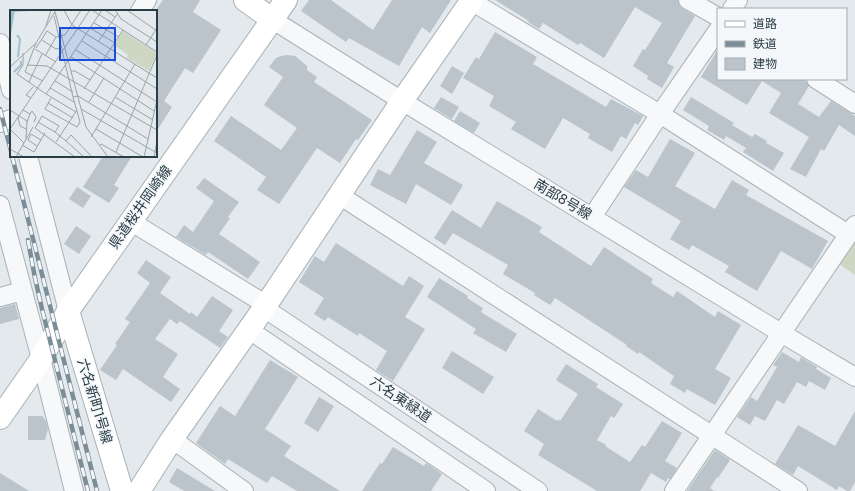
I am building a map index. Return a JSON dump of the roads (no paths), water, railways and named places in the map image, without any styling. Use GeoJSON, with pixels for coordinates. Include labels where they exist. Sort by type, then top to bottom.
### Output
{"type":"FeatureCollection","features":[{"type":"Feature","properties":{"kind":"street"},"geometry":{"type":"LineString","coordinates":[[141,10],[147,0]]}},
{"type":"Feature","properties":{"kind":"street"},"geometry":{"type":"LineString","coordinates":[[245,0],[273,20]]}},
{"type":"Feature","properties":{"kind":"street","name":"県道桜井岡崎線"},"geometry":{"type":"LineString","coordinates":[[0,418],[41,359],[68,311],[286,0]]}},
{"type":"Feature","properties":{"kind":"street"},"geometry":{"type":"LineString","coordinates":[[688,0],[717,16]]}},
{"type":"Feature","properties":{"kind":"street"},"geometry":{"type":"LineString","coordinates":[[138,491],[402,101],[472,1],[852,229],[674,491]]}},
{"type":"Feature","properties":{"kind":"street","name":"南部8号線"},"geometry":{"type":"LineString","coordinates":[[273,20],[402,101],[855,377]]}},
{"type":"Feature","properties":{"kind":"street"},"geometry":{"type":"LineString","coordinates":[[592,217],[717,31]]}},
{"type":"Feature","properties":{"kind":"street"},"geometry":{"type":"LineString","coordinates":[[0,43],[10,86]]}},
{"type":"Feature","properties":{"kind":"street"},"geometry":{"type":"LineString","coordinates":[[818,80],[855,104]]}},
{"type":"Feature","properties":{"kind":"street"},"geometry":{"type":"LineString","coordinates":[[0,123],[10,119]]}},
{"type":"Feature","properties":{"kind":"street"},"geometry":{"type":"LineString","coordinates":[[28,157],[68,311]]}},
{"type":"Feature","properties":{"kind":"street"},"geometry":{"type":"LineString","coordinates":[[339,195],[798,491]]}},
{"type":"Feature","properties":{"kind":"street"},"geometry":{"type":"LineString","coordinates":[[0,205],[74,491]]}},
{"type":"Feature","properties":{"kind":"street","name":"六名東緑道"},"geometry":{"type":"LineString","coordinates":[[130,221],[264,306],[538,491]]}},
{"type":"Feature","properties":{"kind":"street"},"geometry":{"type":"LineString","coordinates":[[0,297],[22,291]]}},
{"type":"Feature","properties":{"kind":"street","name":"六名新町1号線"},"geometry":{"type":"LineString","coordinates":[[68,311],[122,491]]}},
{"type":"Feature","properties":{"kind":"street","name":"六名東緑道"},"geometry":{"type":"LineString","coordinates":[[248,329],[486,491]]}},
{"type":"Feature","properties":{"kind":"street"},"geometry":{"type":"LineString","coordinates":[[172,439],[244,491]]}},
{"type":"Feature","properties":{"kind":"railway"},"geometry":{"type":"LineString","coordinates":[[0,109],[10,147]]}},
{"type":"Feature","properties":{"kind":"railway"},"geometry":{"type":"LineString","coordinates":[[12,157],[97,491]]}},
{"type":"Feature","properties":{"kind":"railway"},"geometry":{"type":"LineString","coordinates":[[28,240],[42,309],[88,491]]}}]}
